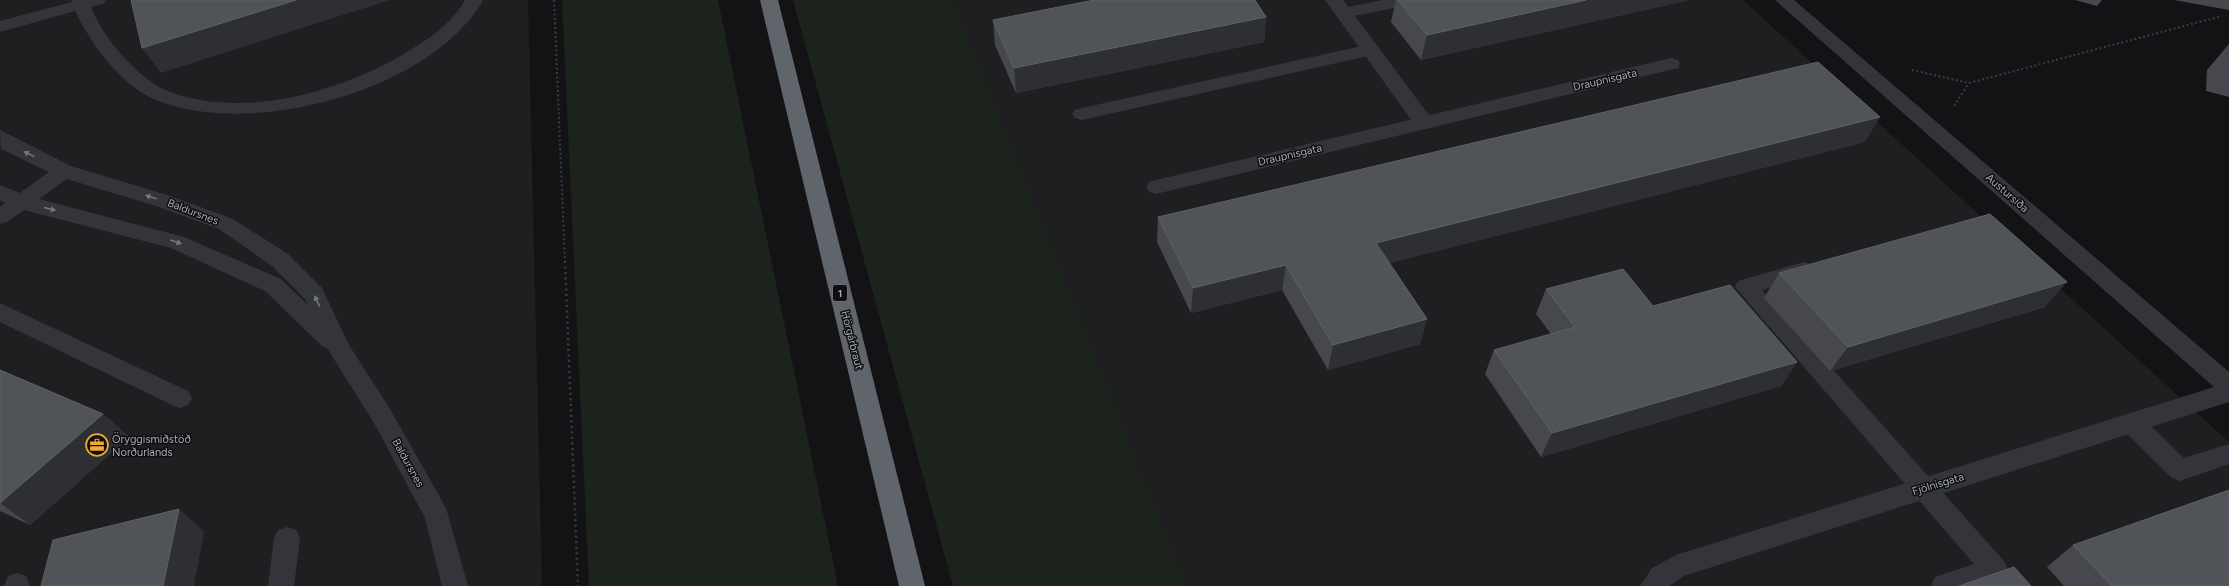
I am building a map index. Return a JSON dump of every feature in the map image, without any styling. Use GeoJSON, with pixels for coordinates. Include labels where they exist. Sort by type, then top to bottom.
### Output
{"type":"FeatureCollection","features":[{"type":"Feature","properties":{"kind":"highway","name":"Hörgárbraut"},"geometry":{"type":"LineString","coordinates":[[769,0],[912,586]]}},
{"type":"Feature","properties":{"kind":"street"},"geometry":{"type":"LineString","coordinates":[[0,27],[86,2],[108,51],[144,86],[161,96],[184,103],[211,107],[242,108],[274,105],[307,99],[372,78],[400,65],[444,35],[461,19],[474,0]]}},
{"type":"Feature","properties":{"kind":"street"},"geometry":{"type":"LineString","coordinates":[[1339,6],[1409,0]]}},
{"type":"Feature","properties":{"kind":"street","name":"Austursíða"},"geometry":{"type":"LineString","coordinates":[[1784,0],[2229,386]]}},
{"type":"Feature","properties":{"kind":"street"},"geometry":{"type":"LineString","coordinates":[[1339,6],[1424,123]]}},
{"type":"Feature","properties":{"kind":"street"},"geometry":{"type":"LineString","coordinates":[[1082,114],[1371,50]]}},
{"type":"Feature","properties":{"kind":"street","name":"Draupnisgata"},"geometry":{"type":"LineString","coordinates":[[1156,187],[1671,64]]}},
{"type":"Feature","properties":{"kind":"street","name":"Baldursnes"},"geometry":{"type":"LineString","coordinates":[[0,137],[8,144],[64,171],[163,201],[226,224],[280,260],[314,294],[339,349],[382,416],[437,516],[455,586]]}},
{"type":"Feature","properties":{"kind":"street"},"geometry":{"type":"LineString","coordinates":[[0,217],[64,171]]}},
{"type":"Feature","properties":{"kind":"street","name":"Baldursnes"},"geometry":{"type":"LineString","coordinates":[[0,192],[22,202],[177,242],[273,285],[339,349]]}},
{"type":"Feature","properties":{"kind":"street"},"geometry":{"type":"LineString","coordinates":[[1822,265],[1746,286],[1995,569],[1944,586]]}},
{"type":"Feature","properties":{"kind":"street"},"geometry":{"type":"LineString","coordinates":[[0,312],[180,398]]}},
{"type":"Feature","properties":{"kind":"street","name":"Fjölnisgata"},"geometry":{"type":"LineString","coordinates":[[1653,586],[1661,576],[1676,567],[2229,392]]}},
{"type":"Feature","properties":{"kind":"street"},"geometry":{"type":"LineString","coordinates":[[2132,423],[2180,470],[2229,454]]}},
{"type":"Feature","properties":{"kind":"street"},"geometry":{"type":"LineString","coordinates":[[281,586],[287,538]]}},
{"type":"Feature","properties":{"kind":"path"},"geometry":{"type":"LineString","coordinates":[[554,0],[578,586]]}},
{"type":"Feature","properties":{"kind":"path"},"geometry":{"type":"LineString","coordinates":[[1908,69],[1969,83],[2222,16]]}},
{"type":"Feature","properties":{"kind":"shaded area"},"geometry":{"type":"Polygon","coordinates":[[[0,0],[528,0],[542,586],[0,586],[0,0]]]}},
{"type":"Feature","properties":{"kind":"shaded area"},"geometry":{"type":"Polygon","coordinates":[[[562,0],[718,0],[838,586],[589,586],[562,0]]]}},
{"type":"Feature","properties":{"kind":"shaded area"},"geometry":{"type":"Polygon","coordinates":[[[793,0],[953,0],[1187,586],[953,586],[793,0]]]}},
{"type":"Feature","properties":{"kind":"shaded area"},"geometry":{"type":"Polygon","coordinates":[[[873,0],[1743,0],[2229,442],[2229,586],[1102,586],[873,0]]]}},
{"type":"Feature","properties":{"kind":"building"},"geometry":{"type":"Polygon","coordinates":[[[131,0],[296,0],[142,48],[131,0]]]}},
{"type":"Feature","properties":{"kind":"building"},"geometry":{"type":"Polygon","coordinates":[[[1094,0],[1255,0],[1266,17],[1014,68],[993,20],[1094,0]]]}},
{"type":"Feature","properties":{"kind":"building"},"geometry":{"type":"Polygon","coordinates":[[[1398,0],[1586,0],[1427,35],[1398,0]]]}},
{"type":"Feature","properties":{"kind":"building"},"geometry":{"type":"Polygon","coordinates":[[[1818,62],[1880,117],[1376,243],[1427,319],[1333,345],[1286,265],[1193,288],[1158,217],[1818,62]]]}},
{"type":"Feature","properties":{"kind":"building"},"geometry":{"type":"Polygon","coordinates":[[[1990,214],[2067,282],[1848,347],[1779,273],[1990,214]]]}},
{"type":"Feature","properties":{"kind":"building"},"geometry":{"type":"Polygon","coordinates":[[[1623,269],[1653,306],[1730,285],[1797,362],[1552,433],[1494,350],[1575,327],[1546,289],[1623,269]]]}},
{"type":"Feature","properties":{"kind":"building"},"geometry":{"type":"Polygon","coordinates":[[[0,370],[103,414],[0,503],[0,370]]]}},
{"type":"Feature","properties":{"kind":"building"},"geometry":{"type":"Polygon","coordinates":[[[2229,490],[2229,586],[2112,586],[2073,545],[2229,490]]]}},
{"type":"Feature","properties":{"kind":"building"},"geometry":{"type":"Polygon","coordinates":[[[179,509],[163,586],[41,586],[53,540],[179,509]]]}},
{"type":"Feature","properties":{"kind":"building"},"geometry":{"type":"Polygon","coordinates":[[[2014,567],[2031,586],[1959,586],[2014,567]]]}},
{"type":"Feature","properties":{"kind":"place","name":"Öryggismiðstöð Norðurlands"},"geometry":{"type":"Point","coordinates":[97,445]}}]}
